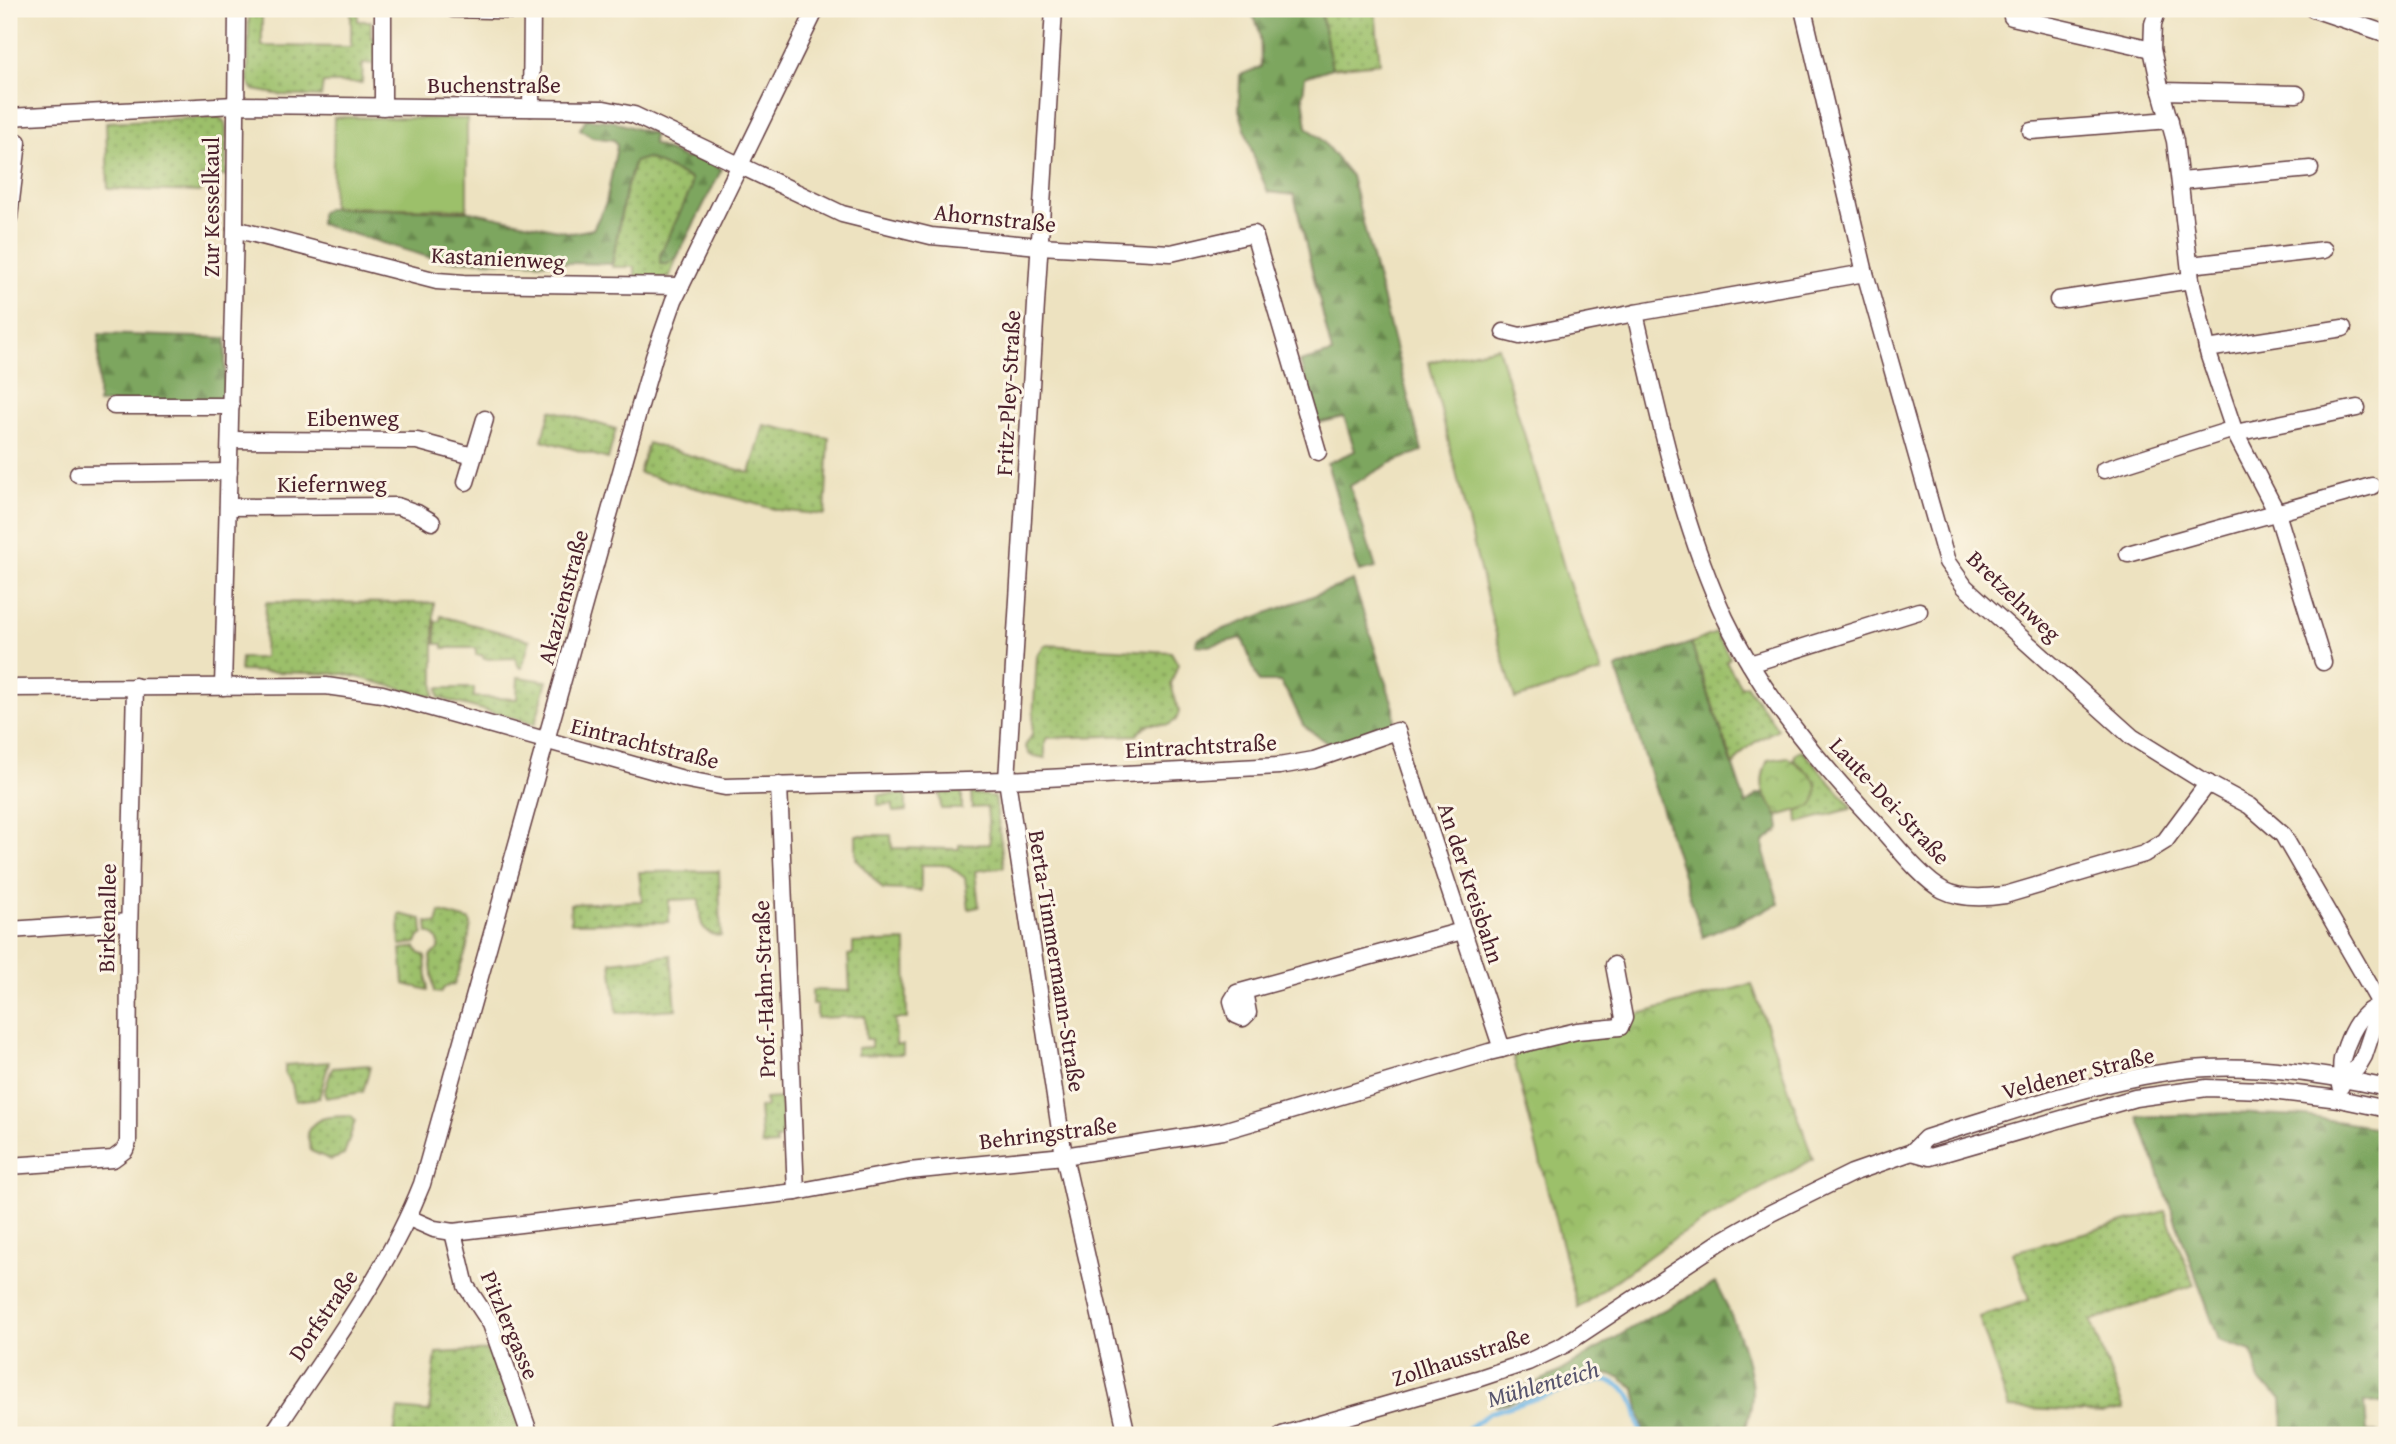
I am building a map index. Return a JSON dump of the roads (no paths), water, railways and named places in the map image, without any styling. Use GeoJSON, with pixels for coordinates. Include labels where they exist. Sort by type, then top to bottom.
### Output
{"type":"FeatureCollection","features":[{"type":"Feature","properties":{"kind":"street","name":"Zur Kesselkaul"},"geometry":{"type":"LineString","coordinates":[[223,687],[235,229],[234,105],[237,9]]}},
{"type":"Feature","properties":{"kind":"street"},"geometry":{"type":"LineString","coordinates":[[383,9],[383,107]]}},
{"type":"Feature","properties":{"kind":"street"},"geometry":{"type":"LineString","coordinates":[[453,9],[532,10],[531,108]]}},
{"type":"Feature","properties":{"kind":"street","name":"Akazienstraße"},"geometry":{"type":"LineString","coordinates":[[409,1218],[436,1139],[664,325],[817,9]]}},
{"type":"Feature","properties":{"kind":"street","name":"Fritz-Pley-Straße"},"geometry":{"type":"LineString","coordinates":[[1007,780],[1055,9]]}},
{"type":"Feature","properties":{"kind":"street","name":"Bretzelnweg"},"geometry":{"type":"LineString","coordinates":[[1803,9],[1865,273],[1947,562],[1954,574],[1965,587],[2132,737],[2250,806],[2283,835],[2384,1002]]}},
{"type":"Feature","properties":{"kind":"street"},"geometry":{"type":"LineString","coordinates":[[2158,9],[2153,24],[2152,49],[2170,120],[2181,181],[2190,273],[2207,349],[2235,431],[2277,513],[2323,662]]}},
{"type":"Feature","properties":{"kind":"street"},"geometry":{"type":"LineString","coordinates":[[2313,9],[2387,34]]}},
{"type":"Feature","properties":{"kind":"street"},"geometry":{"type":"LineString","coordinates":[[2012,18],[2152,49]]}},
{"type":"Feature","properties":{"kind":"street"},"geometry":{"type":"LineString","coordinates":[[2161,91],[2297,94]]}},
{"type":"Feature","properties":{"kind":"street","name":"Buchenstraße"},"geometry":{"type":"LineString","coordinates":[[9,117],[234,105],[618,110],[741,166]]}},
{"type":"Feature","properties":{"kind":"street"},"geometry":{"type":"LineString","coordinates":[[2031,131],[2170,120]]}},
{"type":"Feature","properties":{"kind":"street"},"geometry":{"type":"LineString","coordinates":[[9,218],[18,142]]}},
{"type":"Feature","properties":{"kind":"street","name":"Ahornstraße"},"geometry":{"type":"LineString","coordinates":[[741,166],[842,214],[931,236],[1039,246],[1171,253],[1271,229]]}},
{"type":"Feature","properties":{"kind":"street"},"geometry":{"type":"LineString","coordinates":[[2181,181],[2310,169]]}},
{"type":"Feature","properties":{"kind":"street","name":"Kastanienweg"},"geometry":{"type":"LineString","coordinates":[[235,229],[437,281],[681,286]]}},
{"type":"Feature","properties":{"kind":"street"},"geometry":{"type":"LineString","coordinates":[[1254,234],[1318,452]]}},
{"type":"Feature","properties":{"kind":"street"},"geometry":{"type":"LineString","coordinates":[[2057,300],[2324,250]]}},
{"type":"Feature","properties":{"kind":"street"},"geometry":{"type":"LineString","coordinates":[[1504,332],[1520,336],[1865,273]]}},
{"type":"Feature","properties":{"kind":"street","name":"Laute-Dei-Straße"},"geometry":{"type":"LineString","coordinates":[[1635,313],[1684,508],[1707,577],[1726,620],[1750,664],[1796,733],[1930,880],[1943,890],[1964,895],[2005,895],[2144,854],[2165,841],[2208,783]]}},
{"type":"Feature","properties":{"kind":"street"},"geometry":{"type":"LineString","coordinates":[[2207,349],[2343,328]]}},
{"type":"Feature","properties":{"kind":"street"},"geometry":{"type":"LineString","coordinates":[[114,406],[231,406]]}},
{"type":"Feature","properties":{"kind":"street"},"geometry":{"type":"LineString","coordinates":[[2104,470],[2235,431],[2357,408]]}},
{"type":"Feature","properties":{"kind":"street"},"geometry":{"type":"LineString","coordinates":[[466,482],[485,419]]}},
{"type":"Feature","properties":{"kind":"street","name":"Eibenweg"},"geometry":{"type":"LineString","coordinates":[[230,440],[417,441],[473,456]]}},
{"type":"Feature","properties":{"kind":"street"},"geometry":{"type":"LineString","coordinates":[[78,474],[229,472]]}},
{"type":"Feature","properties":{"kind":"street"},"geometry":{"type":"LineString","coordinates":[[2128,554],[2372,486]]}},
{"type":"Feature","properties":{"kind":"street","name":"Kiefernweg"},"geometry":{"type":"LineString","coordinates":[[228,507],[397,506],[432,523]]}},
{"type":"Feature","properties":{"kind":"street"},"geometry":{"type":"LineString","coordinates":[[1750,664],[1919,611]]}},
{"type":"Feature","properties":{"kind":"street","name":"Eintrachtstraße"},"geometry":{"type":"LineString","coordinates":[[9,688],[326,686],[352,689],[382,694],[546,741],[725,787],[1007,780],[1279,766],[1314,760],[1397,731]]}},
{"type":"Feature","properties":{"kind":"street","name":"Birkenallee"},"geometry":{"type":"LineString","coordinates":[[9,1166],[113,1159],[125,1150],[129,1132],[129,922],[135,687]]}},
{"type":"Feature","properties":{"kind":"street","name":"An der Kreisbahn"},"geometry":{"type":"LineString","coordinates":[[1397,731],[1502,1049]]}},
{"type":"Feature","properties":{"kind":"street","name":"Berta-Timmermann-Straße"},"geometry":{"type":"LineString","coordinates":[[1007,780],[1063,1156],[1127,1435]]}},
{"type":"Feature","properties":{"kind":"street","name":"Prof.-Hahn-Straße"},"geometry":{"type":"LineString","coordinates":[[779,785],[796,1192]]}},
{"type":"Feature","properties":{"kind":"street"},"geometry":{"type":"LineString","coordinates":[[9,930],[129,922]]}},
{"type":"Feature","properties":{"kind":"street"},"geometry":{"type":"LineString","coordinates":[[1244,991],[1462,931]]}},
{"type":"Feature","properties":{"kind":"street","name":"Behringstraße"},"geometry":{"type":"LineString","coordinates":[[409,1218],[434,1229],[453,1232],[796,1192],[909,1171],[1063,1156],[1223,1131],[1502,1049],[1577,1031],[1619,1027],[1625,1018],[1614,965]]}},
{"type":"Feature","properties":{"kind":"street"},"geometry":{"type":"LineString","coordinates":[[2339,1099],[2343,1079],[2357,1068],[2364,1056],[2384,1002]]}},
{"type":"Feature","properties":{"kind":"street","name":"Veldener Straße"},"geometry":{"type":"LineString","coordinates":[[1642,1296],[1720,1242],[1771,1213],[1852,1173],[1912,1152],[1926,1138],[2132,1078],[2207,1068],[2264,1069],[2343,1079],[2387,1088]]}},
{"type":"Feature","properties":{"kind":"street","name":"Veldener Straße"},"geometry":{"type":"LineString","coordinates":[[1912,1152],[1930,1157],[2134,1098],[2207,1088],[2263,1090],[2387,1108]]}},
{"type":"Feature","properties":{"kind":"street","name":"Dorfstraße"},"geometry":{"type":"LineString","coordinates":[[272,1435],[376,1278],[409,1218]]}},
{"type":"Feature","properties":{"kind":"street","name":"Pitzlergasse"},"geometry":{"type":"LineString","coordinates":[[453,1232],[466,1286],[491,1324],[530,1435]]}},
{"type":"Feature","properties":{"kind":"street","name":"Zollhausstraße"},"geometry":{"type":"LineString","coordinates":[[1282,1435],[1477,1380],[1528,1362],[1569,1343],[1642,1296]]}},
{"type":"Feature","properties":{"kind":"water"},"geometry":{"type":"Polygon","coordinates":[[[11,9],[14,98],[9,98],[11,9]]]}},
{"type":"Feature","properties":{"kind":"waterway","name":"Mühlenteich"},"geometry":{"type":"LineString","coordinates":[[1465,1435],[1465,1431],[1489,1413],[1598,1380],[1619,1385],[1626,1390],[1634,1405],[1641,1435]]}}]}
